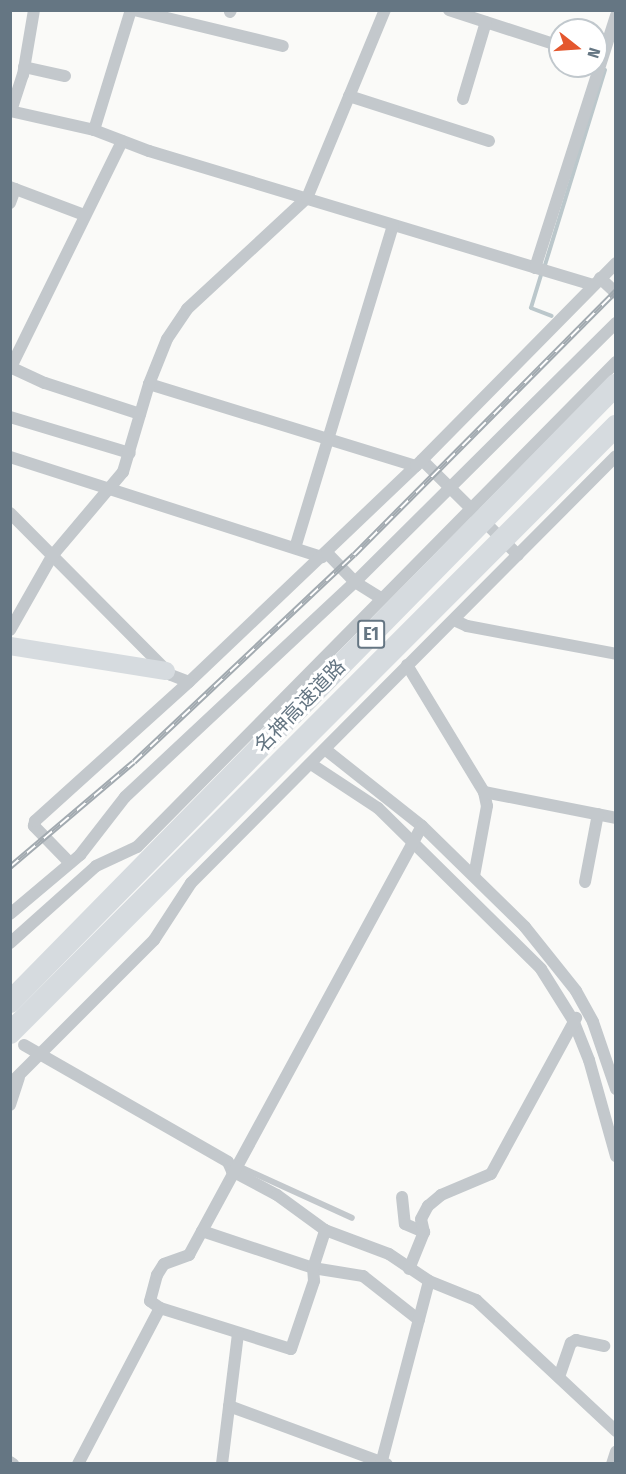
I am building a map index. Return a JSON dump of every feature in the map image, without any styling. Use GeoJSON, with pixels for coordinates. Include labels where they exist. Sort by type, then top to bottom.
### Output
{"type":"FeatureCollection","features":[{"type":"Feature","properties":{"kind":"highway","name":"名神高速道路"},"geometry":{"type":"LineString","coordinates":[[10,1002],[615,385]]}},
{"type":"Feature","properties":{"kind":"highway","name":"名神高速道路"},"geometry":{"type":"LineString","coordinates":[[17,1039],[272,775],[615,426]]}},
{"type":"Feature","properties":{"kind":"street"},"geometry":{"type":"LineString","coordinates":[[34,10],[24,67],[11,111],[94,130],[122,141],[393,226],[535,268],[597,282],[615,293]]}},
{"type":"Feature","properties":{"kind":"street"},"geometry":{"type":"LineString","coordinates":[[94,130],[133,10],[283,46]]}},
{"type":"Feature","properties":{"kind":"street"},"geometry":{"type":"LineString","coordinates":[[10,630],[52,556],[123,472],[149,384],[167,339],[186,309],[307,198],[385,10]]}},
{"type":"Feature","properties":{"kind":"street"},"geometry":{"type":"LineString","coordinates":[[449,10],[548,42]]}},
{"type":"Feature","properties":{"kind":"street"},"geometry":{"type":"LineString","coordinates":[[608,34],[615,15]]}},
{"type":"Feature","properties":{"kind":"street"},"geometry":{"type":"LineString","coordinates":[[463,99],[486,22]]}},
{"type":"Feature","properties":{"kind":"street"},"geometry":{"type":"LineString","coordinates":[[24,67],[64,75]]}},
{"type":"Feature","properties":{"kind":"street"},"geometry":{"type":"LineString","coordinates":[[535,268],[593,78]]}},
{"type":"Feature","properties":{"kind":"street"},"geometry":{"type":"LineString","coordinates":[[349,96],[489,141]]}},
{"type":"Feature","properties":{"kind":"street"},"geometry":{"type":"LineString","coordinates":[[122,141],[11,368],[45,383],[140,414]]}},
{"type":"Feature","properties":{"kind":"street"},"geometry":{"type":"LineString","coordinates":[[10,203],[13,188],[84,215]]}},
{"type":"Feature","properties":{"kind":"street"},"geometry":{"type":"LineString","coordinates":[[295,548],[393,226]]}},
{"type":"Feature","properties":{"kind":"street"},"geometry":{"type":"LineString","coordinates":[[70,863],[34,826],[35,821],[325,555],[419,463],[615,263]]}},
{"type":"Feature","properties":{"kind":"street"},"geometry":{"type":"LineString","coordinates":[[10,914],[70,863],[125,797],[452,489],[615,323]]}},
{"type":"Feature","properties":{"kind":"street"},"geometry":{"type":"LineString","coordinates":[[10,943],[96,866],[136,847],[615,362]]}},
{"type":"Feature","properties":{"kind":"street"},"geometry":{"type":"LineString","coordinates":[[149,384],[419,463],[452,489],[518,555]]}},
{"type":"Feature","properties":{"kind":"street"},"geometry":{"type":"LineString","coordinates":[[10,417],[130,453]]}},
{"type":"Feature","properties":{"kind":"street"},"geometry":{"type":"LineString","coordinates":[[10,1084],[154,940],[190,883],[326,750],[407,665],[518,555],[610,470],[615,456]]}},
{"type":"Feature","properties":{"kind":"street"},"geometry":{"type":"LineString","coordinates":[[10,457],[109,491],[295,548],[325,555],[355,582],[383,595],[433,640]]}},
{"type":"Feature","properties":{"kind":"street"},"geometry":{"type":"LineString","coordinates":[[10,513],[166,671]]}},
{"type":"Feature","properties":{"kind":"street"},"geometry":{"type":"LineString","coordinates":[[454,620],[467,627],[615,654]]}},
{"type":"Feature","properties":{"kind":"street"},"geometry":{"type":"LineString","coordinates":[[10,646],[166,671],[189,682]]}},
{"type":"Feature","properties":{"kind":"street"},"geometry":{"type":"LineString","coordinates":[[407,665],[484,792],[487,806],[474,876]]}},
{"type":"Feature","properties":{"kind":"street"},"geometry":{"type":"LineString","coordinates":[[326,750],[422,826],[525,927],[565,976],[586,1009],[615,1089]]}},
{"type":"Feature","properties":{"kind":"street"},"geometry":{"type":"LineString","coordinates":[[311,764],[378,808],[527,952],[573,1020],[601,1096],[615,1156]]}},
{"type":"Feature","properties":{"kind":"street"},"geometry":{"type":"LineString","coordinates":[[484,792],[615,818]]}},
{"type":"Feature","properties":{"kind":"street"},"geometry":{"type":"LineString","coordinates":[[585,882],[598,814]]}},
{"type":"Feature","properties":{"kind":"street"},"geometry":{"type":"LineString","coordinates":[[325,1230],[313,1268],[314,1281],[291,1349],[160,1308],[150,1301],[157,1275],[164,1264],[189,1255],[234,1168],[422,826]]}},
{"type":"Feature","properties":{"kind":"street"},"geometry":{"type":"LineString","coordinates":[[409,1269],[424,1232],[421,1219],[428,1206],[441,1195],[491,1173],[573,1020],[586,1009]]}},
{"type":"Feature","properties":{"kind":"street"},"geometry":{"type":"LineString","coordinates":[[17,1039],[39,1054],[228,1162],[325,1230],[389,1254],[429,1281],[476,1300],[494,1312],[615,1431]]}},
{"type":"Feature","properties":{"kind":"street"},"geometry":{"type":"LineString","coordinates":[[10,1105],[21,1073]]}},
{"type":"Feature","properties":{"kind":"street"},"geometry":{"type":"LineString","coordinates":[[402,1197],[405,1224],[424,1232]]}},
{"type":"Feature","properties":{"kind":"street"},"geometry":{"type":"LineString","coordinates":[[202,1231],[313,1268],[363,1276],[419,1320]]}},
{"type":"Feature","properties":{"kind":"street"},"geometry":{"type":"LineString","coordinates":[[229,1407],[383,1463],[429,1281]]}},
{"type":"Feature","properties":{"kind":"street"},"geometry":{"type":"LineString","coordinates":[[78,1464],[160,1308]]}},
{"type":"Feature","properties":{"kind":"street"},"geometry":{"type":"LineString","coordinates":[[222,1464],[238,1333]]}},
{"type":"Feature","properties":{"kind":"street"},"geometry":{"type":"LineString","coordinates":[[559,1377],[571,1343],[576,1340],[603,1346]]}},
{"type":"Feature","properties":{"kind":"street"},"geometry":{"type":"LineString","coordinates":[[612,1464],[615,1452]]}},
{"type":"Feature","properties":{"kind":"lane"},"geometry":{"type":"LineString","coordinates":[[234,1168],[352,1218]]}},
{"type":"Feature","properties":{"kind":"waterway"},"geometry":{"type":"LineString","coordinates":[[545,265],[603,78]]}},
{"type":"Feature","properties":{"kind":"waterway"},"geometry":{"type":"LineString","coordinates":[[541,275],[531,308],[552,316]]}},
{"type":"Feature","properties":{"kind":"railway"},"geometry":{"type":"LineString","coordinates":[[10,867],[134,762],[354,555],[616,291]]}}]}
